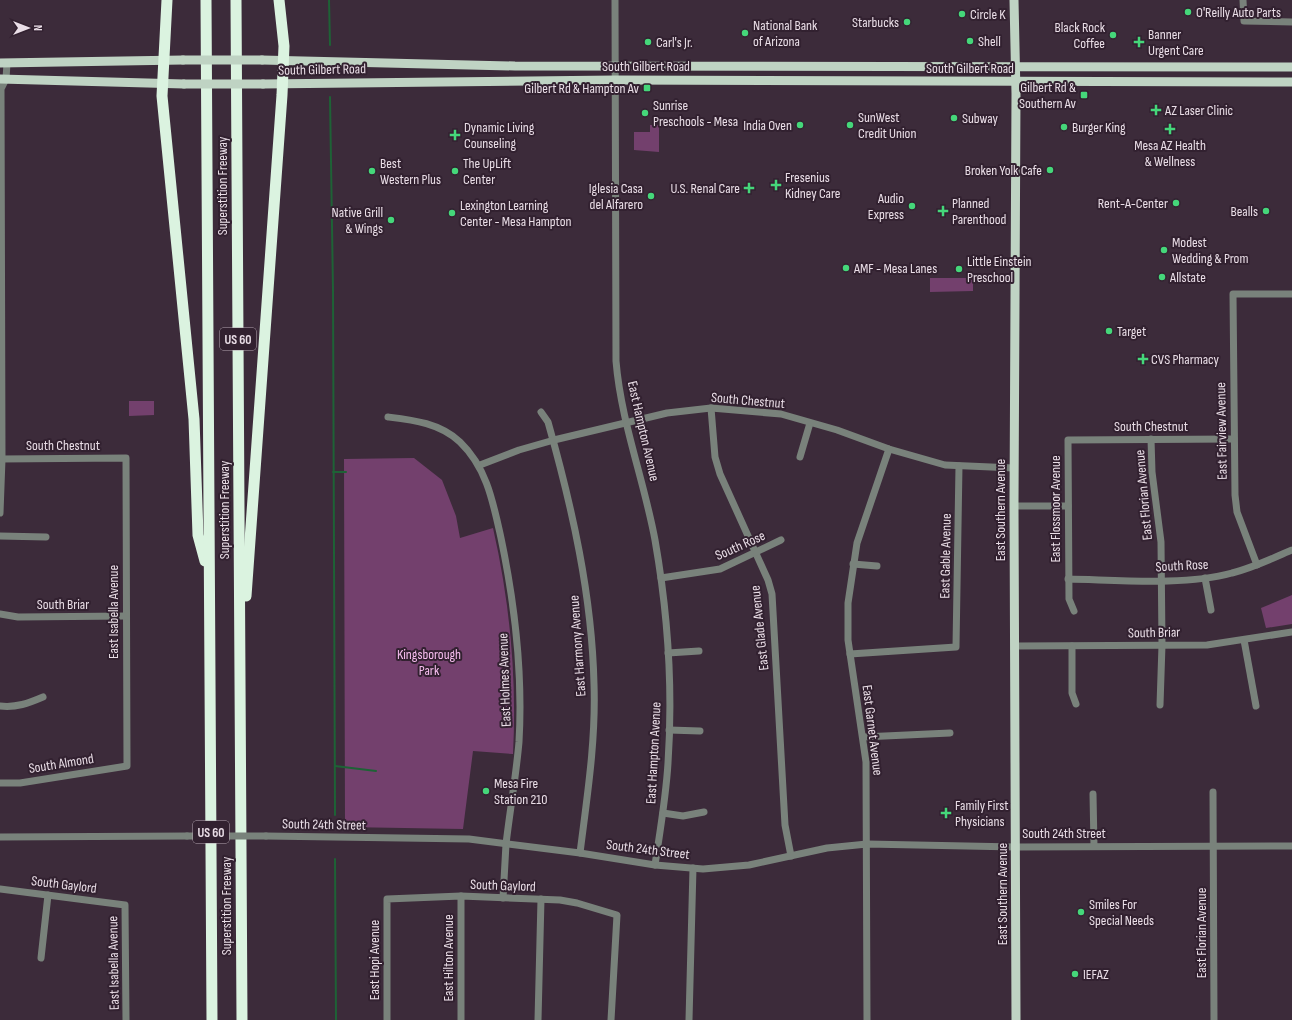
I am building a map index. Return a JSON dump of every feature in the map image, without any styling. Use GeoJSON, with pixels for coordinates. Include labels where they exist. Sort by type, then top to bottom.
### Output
{"type":"FeatureCollection","features":[{"type":"Feature","properties":{"kind":"highway"},"geometry":{"type":"LineString","coordinates":[[167,0],[162,96],[193,412],[198,535],[209,579]]}},
{"type":"Feature","properties":{"kind":"highway","name":"Superstition Freeway"},"geometry":{"type":"LineString","coordinates":[[206,0],[212,1020]]}},
{"type":"Feature","properties":{"kind":"highway","name":"Superstition Freeway"},"geometry":{"type":"LineString","coordinates":[[236,0],[242,1020]]}},
{"type":"Feature","properties":{"kind":"highway"},"geometry":{"type":"LineString","coordinates":[[240,677],[283,84],[284,46],[279,0]]}},
{"type":"Feature","properties":{"kind":"main road","name":"East Southern Avenue"},"geometry":{"type":"LineString","coordinates":[[1014,0],[1016,66],[1014,468],[1016,1020]]}},
{"type":"Feature","properties":{"kind":"main road","name":"South Gilbert Road"},"geometry":{"type":"LineString","coordinates":[[3,63],[164,60],[283,60],[515,66],[1292,67]]}},
{"type":"Feature","properties":{"kind":"main road"},"geometry":{"type":"LineString","coordinates":[[1201,67],[1204,82]]}},
{"type":"Feature","properties":{"kind":"main road","name":"South Gilbert Road"},"geometry":{"type":"LineString","coordinates":[[3,79],[163,84],[615,80],[1292,82]]}},
{"type":"Feature","properties":{"kind":"street","name":"East Hampton Avenue"},"geometry":{"type":"LineString","coordinates":[[615,0],[616,352],[618,382],[649,508],[661,578],[668,653],[668,763],[663,813],[655,865]]}},
{"type":"Feature","properties":{"kind":"street"},"geometry":{"type":"LineString","coordinates":[[1244,0],[1244,21],[1292,22]]}},
{"type":"Feature","properties":{"kind":"street"},"geometry":{"type":"LineString","coordinates":[[0,513],[1,88],[3,79],[3,63]]}},
{"type":"Feature","properties":{"kind":"street","name":"East Fairview Avenue"},"geometry":{"type":"LineString","coordinates":[[1257,565],[1237,512],[1234,439],[1233,294],[1292,294]]}},
{"type":"Feature","properties":{"kind":"street","name":"South Chestnut"},"geometry":{"type":"LineString","coordinates":[[480,465],[519,450],[554,440],[683,411],[711,408],[781,414],[934,462],[959,466],[1014,468]]}},
{"type":"Feature","properties":{"kind":"street","name":"East Glade Avenue"},"geometry":{"type":"LineString","coordinates":[[711,408],[715,456],[720,474],[757,553],[772,594],[785,825],[792,856]]}},
{"type":"Feature","properties":{"kind":"street","name":"East Harmony Avenue"},"geometry":{"type":"LineString","coordinates":[[541,412],[548,422],[554,440],[585,583],[593,658],[593,750],[580,853]]}},
{"type":"Feature","properties":{"kind":"street"},"geometry":{"type":"LineString","coordinates":[[388,416],[420,421],[433,425],[459,441],[480,465]]}},
{"type":"Feature","properties":{"kind":"street"},"geometry":{"type":"LineString","coordinates":[[800,457],[810,422]]}},
{"type":"Feature","properties":{"kind":"street","name":"East Florian Avenue"},"geometry":{"type":"LineString","coordinates":[[1151,439],[1152,472],[1161,542],[1162,645],[1160,705]]}},
{"type":"Feature","properties":{"kind":"street","name":"South Chestnut"},"geometry":{"type":"LineString","coordinates":[[1068,440],[1234,439]]}},
{"type":"Feature","properties":{"kind":"street","name":"East Flossmoor Avenue"},"geometry":{"type":"LineString","coordinates":[[1068,440],[1068,579],[1069,599],[1074,612]]}},
{"type":"Feature","properties":{"kind":"street","name":"East Garnet Avenue"},"geometry":{"type":"LineString","coordinates":[[867,1020],[867,786],[863,737],[850,654],[848,603],[853,564],[864,520],[889,449]]}},
{"type":"Feature","properties":{"kind":"street","name":"South Chestnut"},"geometry":{"type":"LineString","coordinates":[[1,459],[126,458]]}},
{"type":"Feature","properties":{"kind":"street","name":"East Isabella Avenue"},"geometry":{"type":"LineString","coordinates":[[126,458],[127,766]]}},
{"type":"Feature","properties":{"kind":"street","name":"East Holmes Avenue"},"geometry":{"type":"LineString","coordinates":[[480,465],[490,494],[502,540],[518,647],[520,683],[519,741],[506,844],[503,898]]}},
{"type":"Feature","properties":{"kind":"street","name":"East Gable Avenue"},"geometry":{"type":"LineString","coordinates":[[850,654],[956,647],[959,466]]}},
{"type":"Feature","properties":{"kind":"street"},"geometry":{"type":"LineString","coordinates":[[1014,506],[1068,506]]}},
{"type":"Feature","properties":{"kind":"street"},"geometry":{"type":"LineString","coordinates":[[0,536],[46,537]]}},
{"type":"Feature","properties":{"kind":"street","name":"South Rose"},"geometry":{"type":"LineString","coordinates":[[661,578],[720,569],[757,553],[781,540]]}},
{"type":"Feature","properties":{"kind":"street","name":"South Rose"},"geometry":{"type":"LineString","coordinates":[[1068,579],[1162,580],[1205,578],[1232,573],[1257,565],[1292,550]]}},
{"type":"Feature","properties":{"kind":"street"},"geometry":{"type":"LineString","coordinates":[[853,564],[877,566]]}},
{"type":"Feature","properties":{"kind":"street"},"geometry":{"type":"LineString","coordinates":[[1205,578],[1211,610]]}},
{"type":"Feature","properties":{"kind":"street","name":"South Briar"},"geometry":{"type":"LineString","coordinates":[[0,614],[18,617],[126,616]]}},
{"type":"Feature","properties":{"kind":"street","name":"South Briar"},"geometry":{"type":"LineString","coordinates":[[1015,646],[1207,645],[1292,632]]}},
{"type":"Feature","properties":{"kind":"street"},"geometry":{"type":"LineString","coordinates":[[1244,640],[1256,706]]}},
{"type":"Feature","properties":{"kind":"street"},"geometry":{"type":"LineString","coordinates":[[1072,646],[1072,693],[1076,704]]}},
{"type":"Feature","properties":{"kind":"street"},"geometry":{"type":"LineString","coordinates":[[668,653],[699,651]]}},
{"type":"Feature","properties":{"kind":"street"},"geometry":{"type":"LineString","coordinates":[[0,706],[8,707],[26,704],[43,698]]}},
{"type":"Feature","properties":{"kind":"street"},"geometry":{"type":"LineString","coordinates":[[669,730],[700,731]]}},
{"type":"Feature","properties":{"kind":"street"},"geometry":{"type":"LineString","coordinates":[[863,737],[950,733]]}},
{"type":"Feature","properties":{"kind":"street","name":"South Almond"},"geometry":{"type":"LineString","coordinates":[[0,783],[20,783],[127,766]]}},
{"type":"Feature","properties":{"kind":"street","name":"East Florian Avenue"},"geometry":{"type":"LineString","coordinates":[[1213,792],[1214,1020]]}},
{"type":"Feature","properties":{"kind":"street"},"geometry":{"type":"LineString","coordinates":[[1093,794],[1094,846]]}},
{"type":"Feature","properties":{"kind":"street"},"geometry":{"type":"LineString","coordinates":[[663,813],[683,816],[704,812]]}},
{"type":"Feature","properties":{"kind":"street","name":"South 24th Street"},"geometry":{"type":"LineString","coordinates":[[0,837],[266,836],[444,838],[580,853],[655,865],[693,868],[738,867],[827,848],[867,844],[1016,847],[1292,846]]}},
{"type":"Feature","properties":{"kind":"street"},"geometry":{"type":"LineString","coordinates":[[690,1020],[693,868]]}},
{"type":"Feature","properties":{"kind":"street","name":"South Gaylord"},"geometry":{"type":"LineString","coordinates":[[0,889],[125,905]]}},
{"type":"Feature","properties":{"kind":"street"},"geometry":{"type":"LineString","coordinates":[[41,958],[48,895]]}},
{"type":"Feature","properties":{"kind":"street","name":"South Gaylord"},"geometry":{"type":"LineString","coordinates":[[387,899],[461,896],[541,899],[577,903],[617,914],[611,1020]]}},
{"type":"Feature","properties":{"kind":"street","name":"East Hilton Avenue"},"geometry":{"type":"LineString","coordinates":[[461,896],[461,1020]]}},
{"type":"Feature","properties":{"kind":"street","name":"East Hopi Avenue"},"geometry":{"type":"LineString","coordinates":[[387,899],[387,1020]]}},
{"type":"Feature","properties":{"kind":"street"},"geometry":{"type":"LineString","coordinates":[[538,1020],[541,899]]}},
{"type":"Feature","properties":{"kind":"street","name":"East Isabella Avenue"},"geometry":{"type":"LineString","coordinates":[[125,905],[126,1020]]}},
{"type":"Feature","properties":{"kind":"green space"},"geometry":{"type":"Polygon","coordinates":[[[650,125],[659,125],[659,152],[634,150],[634,132],[650,132],[650,125]]]}},
{"type":"Feature","properties":{"kind":"green space"},"geometry":{"type":"Polygon","coordinates":[[[930,278],[973,278],[973,291],[930,292],[930,278]]]}},
{"type":"Feature","properties":{"kind":"green space"},"geometry":{"type":"Polygon","coordinates":[[[129,401],[154,401],[154,415],[129,416],[129,401]]]}},
{"type":"Feature","properties":{"kind":"green space","name":"Kingsborough Park"},"geometry":{"type":"Polygon","coordinates":[[[414,458],[442,480],[456,516],[460,538],[493,528],[504,584],[511,641],[514,697],[513,754],[473,751],[463,829],[345,827],[344,459],[414,458]]]}},
{"type":"Feature","properties":{"kind":"green space"},"geometry":{"type":"Polygon","coordinates":[[[1292,595],[1292,624],[1266,628],[1261,608],[1292,595]]]}},
{"type":"Feature","properties":{"kind":"waterway"},"geometry":{"type":"LineString","coordinates":[[329,0],[330,45]]}},
{"type":"Feature","properties":{"kind":"waterway"},"geometry":{"type":"LineString","coordinates":[[330,97],[333,290],[335,815]]}},
{"type":"Feature","properties":{"kind":"waterway"},"geometry":{"type":"LineString","coordinates":[[333,472],[346,472]]}},
{"type":"Feature","properties":{"kind":"waterway"},"geometry":{"type":"LineString","coordinates":[[335,766],[376,771]]}},
{"type":"Feature","properties":{"kind":"waterway"},"geometry":{"type":"LineString","coordinates":[[335,859],[336,1020]]}},
{"type":"Feature","properties":{"kind":"place","name":"O'Reilly Auto Parts"},"geometry":{"type":"Point","coordinates":[1188,12]}},
{"type":"Feature","properties":{"kind":"place","name":"Circle K"},"geometry":{"type":"Point","coordinates":[962,14]}},
{"type":"Feature","properties":{"kind":"place","name":"Starbucks"},"geometry":{"type":"Point","coordinates":[907,22]}},
{"type":"Feature","properties":{"kind":"place","name":"National Bank of Arizona"},"geometry":{"type":"Point","coordinates":[745,33]}},
{"type":"Feature","properties":{"kind":"place","name":"Black Rock Coffee"},"geometry":{"type":"Point","coordinates":[1113,35]}},
{"type":"Feature","properties":{"kind":"place","name":"Shell"},"geometry":{"type":"Point","coordinates":[970,41]}},
{"type":"Feature","properties":{"kind":"place","name":"Carl's Jr."},"geometry":{"type":"Point","coordinates":[648,42]}},
{"type":"Feature","properties":{"kind":"place","name":"Banner Urgent Care"},"geometry":{"type":"Point","coordinates":[1139,42]}},
{"type":"Feature","properties":{"kind":"place","name":"Gilbert Rd & Hampton Av"},"geometry":{"type":"Point","coordinates":[647,88]}},
{"type":"Feature","properties":{"kind":"place","name":"Gilbert Rd & Southern Av"},"geometry":{"type":"Point","coordinates":[1084,95]}},
{"type":"Feature","properties":{"kind":"place","name":"AZ Laser Clinic"},"geometry":{"type":"Point","coordinates":[1156,110]}},
{"type":"Feature","properties":{"kind":"place","name":"Sunrise Preschools - Mesa"},"geometry":{"type":"Point","coordinates":[645,113]}},
{"type":"Feature","properties":{"kind":"place","name":"Subway"},"geometry":{"type":"Point","coordinates":[954,118]}},
{"type":"Feature","properties":{"kind":"place","name":"India Oven"},"geometry":{"type":"Point","coordinates":[800,125]}},
{"type":"Feature","properties":{"kind":"place","name":"SunWest Credit Union"},"geometry":{"type":"Point","coordinates":[850,125]}},
{"type":"Feature","properties":{"kind":"place","name":"Burger King"},"geometry":{"type":"Point","coordinates":[1064,127]}},
{"type":"Feature","properties":{"kind":"place","name":"Mesa AZ Health & Wellness"},"geometry":{"type":"Point","coordinates":[1170,129]}},
{"type":"Feature","properties":{"kind":"place","name":"Dynamic Living Counseling"},"geometry":{"type":"Point","coordinates":[455,135]}},
{"type":"Feature","properties":{"kind":"place","name":"Broken Yolk Cafe"},"geometry":{"type":"Point","coordinates":[1050,170]}},
{"type":"Feature","properties":{"kind":"place","name":"Best Western Plus"},"geometry":{"type":"Point","coordinates":[372,171]}},
{"type":"Feature","properties":{"kind":"place","name":"The UpLift Center"},"geometry":{"type":"Point","coordinates":[455,171]}},
{"type":"Feature","properties":{"kind":"place","name":"Fresenius Kidney Care"},"geometry":{"type":"Point","coordinates":[776,185]}},
{"type":"Feature","properties":{"kind":"place","name":"U.S. Renal Care"},"geometry":{"type":"Point","coordinates":[749,188]}},
{"type":"Feature","properties":{"kind":"place","name":"Iglesia Casa del Alfarero"},"geometry":{"type":"Point","coordinates":[651,196]}},
{"type":"Feature","properties":{"kind":"place","name":"Rent-A-Center"},"geometry":{"type":"Point","coordinates":[1176,203]}},
{"type":"Feature","properties":{"kind":"place","name":"Audio Express"},"geometry":{"type":"Point","coordinates":[912,206]}},
{"type":"Feature","properties":{"kind":"place","name":"Planned Parenthood"},"geometry":{"type":"Point","coordinates":[943,211]}},
{"type":"Feature","properties":{"kind":"place","name":"Bealls"},"geometry":{"type":"Point","coordinates":[1266,211]}},
{"type":"Feature","properties":{"kind":"place","name":"Lexington Learning Center - Mesa Hampton"},"geometry":{"type":"Point","coordinates":[452,213]}},
{"type":"Feature","properties":{"kind":"place","name":"Native Grill & Wings"},"geometry":{"type":"Point","coordinates":[391,220]}},
{"type":"Feature","properties":{"kind":"place","name":"Modest Wedding & Prom"},"geometry":{"type":"Point","coordinates":[1164,250]}},
{"type":"Feature","properties":{"kind":"place","name":"AMF - Mesa Lanes"},"geometry":{"type":"Point","coordinates":[846,268]}},
{"type":"Feature","properties":{"kind":"place","name":"Little Einstein Preschool"},"geometry":{"type":"Point","coordinates":[959,269]}},
{"type":"Feature","properties":{"kind":"place","name":"Allstate"},"geometry":{"type":"Point","coordinates":[1162,277]}},
{"type":"Feature","properties":{"kind":"place","name":"Target"},"geometry":{"type":"Point","coordinates":[1109,331]}},
{"type":"Feature","properties":{"kind":"place","name":"CVS Pharmacy"},"geometry":{"type":"Point","coordinates":[1143,359]}},
{"type":"Feature","properties":{"kind":"place","name":"Mesa Fire Station 210"},"geometry":{"type":"Point","coordinates":[486,791]}},
{"type":"Feature","properties":{"kind":"place","name":"Family First Physicians"},"geometry":{"type":"Point","coordinates":[946,813]}},
{"type":"Feature","properties":{"kind":"place","name":"Smiles For Special Needs"},"geometry":{"type":"Point","coordinates":[1081,912]}},
{"type":"Feature","properties":{"kind":"place","name":"IEFAZ"},"geometry":{"type":"Point","coordinates":[1075,974]}}]}
